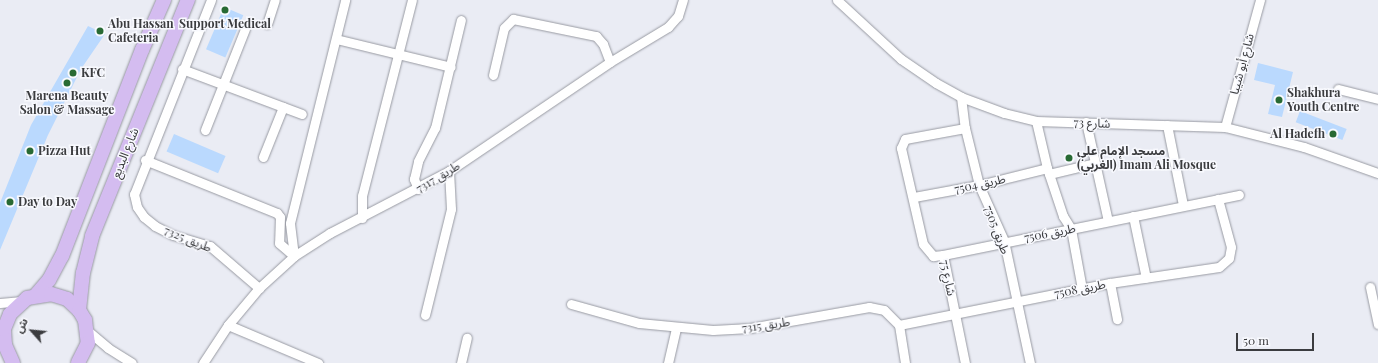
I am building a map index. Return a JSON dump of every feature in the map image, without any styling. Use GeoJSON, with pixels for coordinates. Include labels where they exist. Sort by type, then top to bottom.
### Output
{"type":"FeatureCollection","features":[{"type":"Feature","properties":{"kind":"main road","name":"شارع البديع"},"geometry":{"type":"LineString","coordinates":[[2,343],[4,329],[10,314],[49,280],[62,256],[139,56],[164,0]]}},
{"type":"Feature","properties":{"kind":"main road","name":"شارع البديع"},"geometry":{"type":"LineString","coordinates":[[79,310],[84,263],[92,236],[188,0]]}},
{"type":"Feature","properties":{"kind":"main road"},"geometry":{"type":"LineString","coordinates":[[29,298],[51,294],[67,300],[79,310],[88,331],[88,343],[78,363]]}},
{"type":"Feature","properties":{"kind":"main road"},"geometry":{"type":"LineString","coordinates":[[2,343],[13,363]]}},
{"type":"Feature","properties":{"kind":"street"},"geometry":{"type":"LineString","coordinates":[[211,0],[145,160],[277,213],[280,217],[279,243],[294,256]]}},
{"type":"Feature","properties":{"kind":"street"},"geometry":{"type":"LineString","coordinates":[[267,24],[275,0]]}},
{"type":"Feature","properties":{"kind":"street"},"geometry":{"type":"LineString","coordinates":[[294,256],[290,238],[290,223],[345,0]]}},
{"type":"Feature","properties":{"kind":"street"},"geometry":{"type":"LineString","coordinates":[[362,218],[362,196],[412,0]]}},
{"type":"Feature","properties":{"kind":"street","name":"طريق 7317"},"geometry":{"type":"LineString","coordinates":[[203,363],[228,325],[259,288],[294,256],[449,171],[610,62],[668,27],[678,16],[683,0]]}},
{"type":"Feature","properties":{"kind":"street","name":"شارع 73"},"geometry":{"type":"LineString","coordinates":[[837,0],[901,59],[961,97],[1015,117],[1036,121],[1225,127],[1304,147],[1378,173]]}},
{"type":"Feature","properties":{"kind":"street","name":"شارع أبو شيبا"},"geometry":{"type":"LineString","coordinates":[[1225,127],[1260,0]]}},
{"type":"Feature","properties":{"kind":"street"},"geometry":{"type":"LineString","coordinates":[[492,75],[504,28],[514,19],[596,36],[603,44],[610,62]]}},
{"type":"Feature","properties":{"kind":"street"},"geometry":{"type":"LineString","coordinates":[[418,189],[414,179],[418,161],[436,128],[451,67],[460,20]]}},
{"type":"Feature","properties":{"kind":"street"},"geometry":{"type":"LineString","coordinates":[[205,130],[245,29]]}},
{"type":"Feature","properties":{"kind":"street"},"geometry":{"type":"LineString","coordinates":[[336,39],[451,67]]}},
{"type":"Feature","properties":{"kind":"street"},"geometry":{"type":"LineString","coordinates":[[182,69],[302,114]]}},
{"type":"Feature","properties":{"kind":"street"},"geometry":{"type":"LineString","coordinates":[[1338,89],[1378,99]]}},
{"type":"Feature","properties":{"kind":"street","name":"طريق 7505"},"geometry":{"type":"LineString","coordinates":[[961,97],[965,128],[979,185],[1004,241],[1018,302],[1027,362]]}},
{"type":"Feature","properties":{"kind":"street"},"geometry":{"type":"LineString","coordinates":[[263,156],[283,107]]}},
{"type":"Feature","properties":{"kind":"street"},"geometry":{"type":"LineString","coordinates":[[1036,121],[1048,171],[1063,216],[1071,229],[1082,289]]}},
{"type":"Feature","properties":{"kind":"street"},"geometry":{"type":"LineString","coordinates":[[1086,122],[1108,221]]}},
{"type":"Feature","properties":{"kind":"street"},"geometry":{"type":"LineString","coordinates":[[1167,125],[1184,205]]}},
{"type":"Feature","properties":{"kind":"street","name":"شارع 75"},"geometry":{"type":"LineString","coordinates":[[965,128],[905,139],[901,148],[914,197],[923,244],[933,256],[943,255],[965,363]]}},
{"type":"Feature","properties":{"kind":"street","name":"طريق 7325"},"geometry":{"type":"LineString","coordinates":[[145,160],[136,183],[134,194],[137,207],[144,217],[173,235],[200,242],[219,252],[259,288]]}},
{"type":"Feature","properties":{"kind":"street","name":"طريق 7504"},"geometry":{"type":"LineString","coordinates":[[914,197],[1095,163]]}},
{"type":"Feature","properties":{"kind":"street"},"geometry":{"type":"LineString","coordinates":[[425,315],[451,209],[449,171]]}},
{"type":"Feature","properties":{"kind":"street","name":"طريق 7506"},"geometry":{"type":"LineString","coordinates":[[943,255],[1004,241],[1239,195]]}},
{"type":"Feature","properties":{"kind":"street","name":"طريق 7508"},"geometry":{"type":"LineString","coordinates":[[955,313],[1110,283],[1206,270],[1225,263],[1230,252],[1218,199]]}},
{"type":"Feature","properties":{"kind":"street"},"geometry":{"type":"LineString","coordinates":[[1133,216],[1146,278]]}},
{"type":"Feature","properties":{"kind":"street"},"geometry":{"type":"LineString","coordinates":[[1110,283],[1117,319]]}},
{"type":"Feature","properties":{"kind":"street"},"geometry":{"type":"LineString","coordinates":[[1370,287],[1378,324]]}},
{"type":"Feature","properties":{"kind":"street"},"geometry":{"type":"LineString","coordinates":[[0,304],[29,298]]}},
{"type":"Feature","properties":{"kind":"street","name":"طريق 7315"},"geometry":{"type":"LineString","coordinates":[[571,304],[620,319],[676,328],[750,328],[869,307],[884,310],[899,325]]}},
{"type":"Feature","properties":{"kind":"street"},"geometry":{"type":"LineString","coordinates":[[905,363],[899,325],[955,313]]}},
{"type":"Feature","properties":{"kind":"street"},"geometry":{"type":"LineString","coordinates":[[228,325],[318,363]]}},
{"type":"Feature","properties":{"kind":"street"},"geometry":{"type":"LineString","coordinates":[[668,363],[676,328]]}},
{"type":"Feature","properties":{"kind":"street"},"geometry":{"type":"LineString","coordinates":[[88,331],[113,352],[132,363]]}},
{"type":"Feature","properties":{"kind":"street"},"geometry":{"type":"LineString","coordinates":[[460,363],[467,338]]}},
{"type":"Feature","properties":{"kind":"building"},"geometry":{"type":"Polygon","coordinates":[[[224,7],[243,15],[225,58],[206,49],[224,7]]]}},
{"type":"Feature","properties":{"kind":"building"},"geometry":{"type":"Polygon","coordinates":[[[88,26],[105,34],[81,69],[48,135],[0,250],[0,203],[31,125],[88,26]]]}},
{"type":"Feature","properties":{"kind":"building","name":"Shakhura Youth Centre"},"geometry":{"type":"Polygon","coordinates":[[[1258,63],[1293,72],[1282,117],[1268,114],[1275,85],[1254,80],[1258,63]]]}},
{"type":"Feature","properties":{"kind":"building"},"geometry":{"type":"Polygon","coordinates":[[[1300,111],[1347,129],[1342,140],[1296,122],[1300,111]]]}},
{"type":"Feature","properties":{"kind":"building"},"geometry":{"type":"Polygon","coordinates":[[[174,134],[226,156],[218,173],[167,151],[174,134]]]}},
{"type":"Feature","properties":{"kind":"place","name":"Support Medical"},"geometry":{"type":"Point","coordinates":[225,10]}},
{"type":"Feature","properties":{"kind":"place","name":"Abu Hassan Cafeteria"},"geometry":{"type":"Point","coordinates":[100,31]}},
{"type":"Feature","properties":{"kind":"place","name":"KFC"},"geometry":{"type":"Point","coordinates":[73,73]}},
{"type":"Feature","properties":{"kind":"place","name":"Marena Beauty Salon & Massage"},"geometry":{"type":"Point","coordinates":[67,83]}},
{"type":"Feature","properties":{"kind":"place","name":"Shakhura Youth Centre"},"geometry":{"type":"Point","coordinates":[1279,100]}},
{"type":"Feature","properties":{"kind":"place","name":"Al Hadefh"},"geometry":{"type":"Point","coordinates":[1333,134]}},
{"type":"Feature","properties":{"kind":"place","name":"Pizza Hut"},"geometry":{"type":"Point","coordinates":[30,151]}},
{"type":"Feature","properties":{"kind":"place","name":"مسجد الإمام علي (الغربي) Imam Ali Mosque"},"geometry":{"type":"Point","coordinates":[1069,158]}},
{"type":"Feature","properties":{"kind":"place","name":"Day to Day"},"geometry":{"type":"Point","coordinates":[10,202]}}]}
